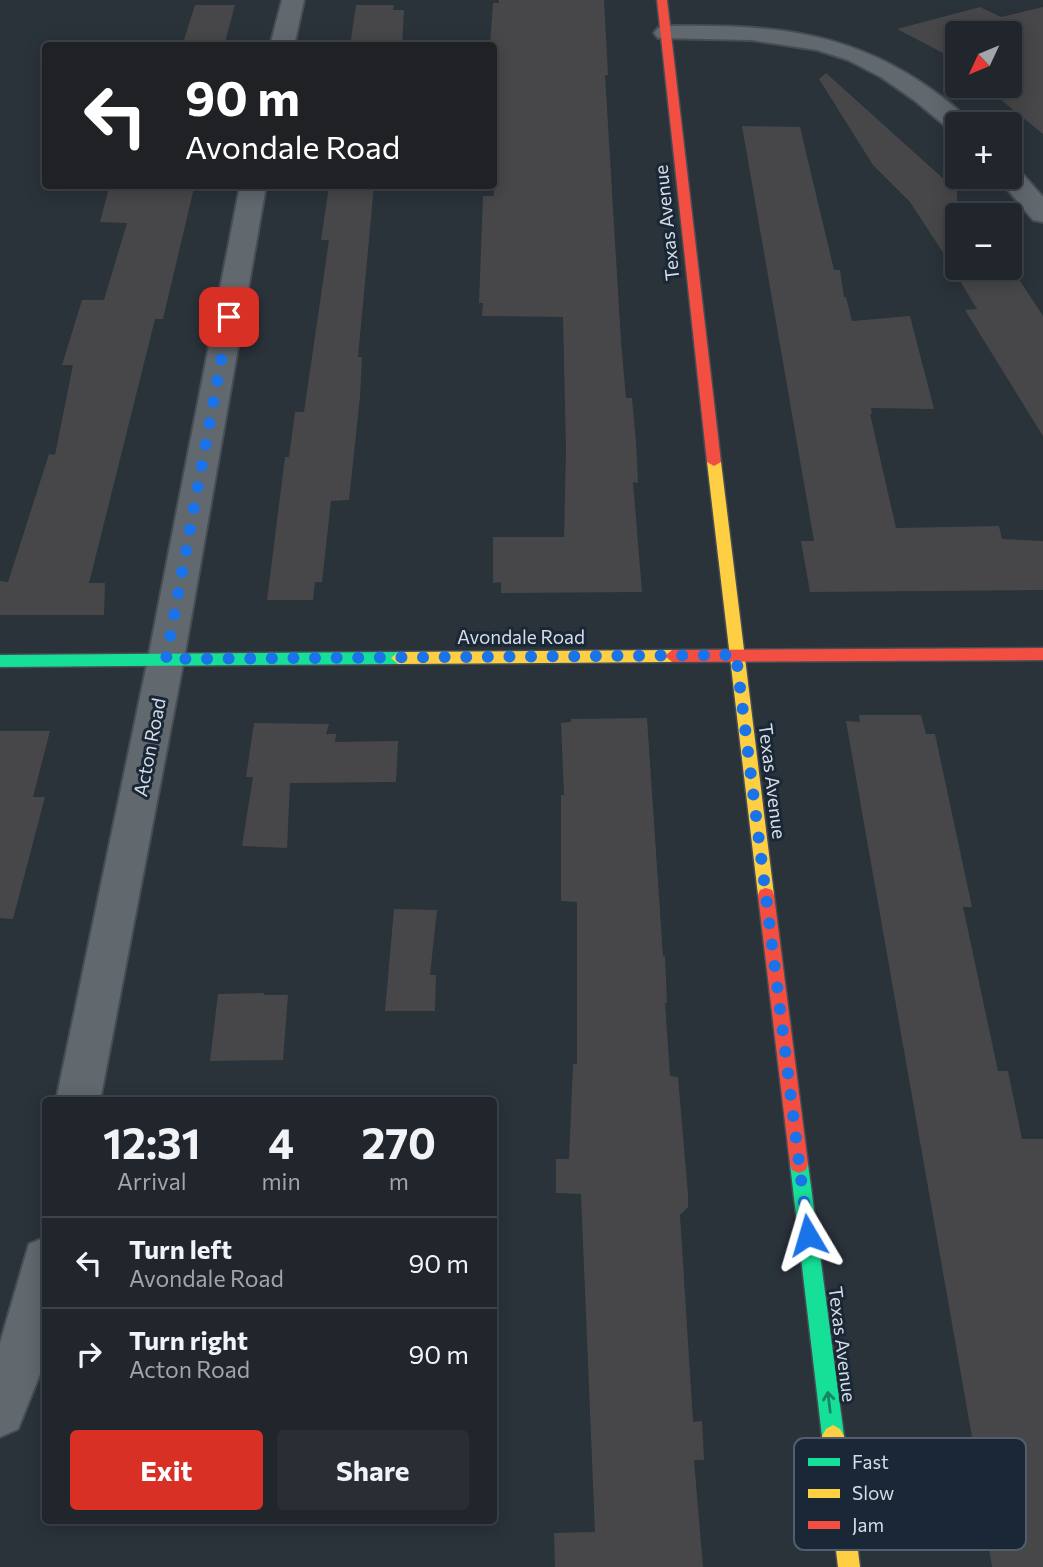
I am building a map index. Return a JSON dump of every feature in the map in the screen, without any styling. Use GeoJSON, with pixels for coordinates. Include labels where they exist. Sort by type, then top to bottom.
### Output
{"type":"FeatureCollection","features":[{"type":"Feature","properties":{"kind":"street"},"geometry":{"type":"LineString","coordinates":[[283,42],[293,0]]}},
{"type":"Feature","properties":{"kind":"street","name":"Texas Avenue"},"geometry":{"type":"LineString","coordinates":[[662,0],[736,655],[833,1438]]}},
{"type":"Feature","properties":{"kind":"street"},"geometry":{"type":"LineString","coordinates":[[666,33],[774,33],[821,43],[864,58],[900,76],[945,113]]}},
{"type":"Feature","properties":{"kind":"street"},"geometry":{"type":"LineString","coordinates":[[1025,181],[1043,214]]}},
{"type":"Feature","properties":{"kind":"street","name":"Acton Road"},"geometry":{"type":"LineString","coordinates":[[79,1097],[166,659],[252,189]]}},
{"type":"Feature","properties":{"kind":"street","name":"Avondale Road"},"geometry":{"type":"LineString","coordinates":[[0,661],[1043,654]]}},
{"type":"Feature","properties":{"kind":"street"},"geometry":{"type":"LineString","coordinates":[[0,1411],[18,1368],[42,1276]]}},
{"type":"Feature","properties":{"kind":"building"},"geometry":{"type":"Polygon","coordinates":[[[499,0],[604,0],[608,75],[605,75],[621,341],[626,398],[632,398],[636,442],[638,483],[633,482],[642,592],[501,593],[501,582],[493,583],[493,537],[564,537],[566,450],[563,317],[482,316],[483,303],[479,303],[483,196],[494,196],[494,189],[497,189],[497,42],[490,42],[493,3],[499,3],[499,0]]]}},
{"type":"Feature","properties":{"kind":"building"},"geometry":{"type":"Polygon","coordinates":[[[195,5],[235,5],[225,42],[183,42],[195,5]]]}},
{"type":"Feature","properties":{"kind":"building"},"geometry":{"type":"Polygon","coordinates":[[[356,5],[394,5],[393,10],[404,10],[402,42],[351,42],[356,5]]]}},
{"type":"Feature","properties":{"kind":"building"},"geometry":{"type":"Polygon","coordinates":[[[980,7],[1001,17],[1043,7],[1043,134],[1022,117],[1022,112],[1016,112],[999,98],[1022,98],[1022,21],[945,21],[945,54],[897,29],[980,7]]]}},
{"type":"Feature","properties":{"kind":"building"},"geometry":{"type":"Polygon","coordinates":[[[826,73],[945,180],[945,189],[957,191],[957,203],[945,203],[945,256],[910,202],[873,165],[819,79],[826,73]]]}},
{"type":"Feature","properties":{"kind":"building"},"geometry":{"type":"Polygon","coordinates":[[[742,126],[800,127],[834,270],[840,270],[844,297],[852,321],[910,316],[934,409],[871,408],[870,414],[896,528],[999,526],[1002,539],[1043,541],[1043,590],[810,592],[801,541],[814,541],[742,126]]]}},
{"type":"Feature","properties":{"kind":"building"},"geometry":{"type":"Polygon","coordinates":[[[109,189],[194,189],[163,319],[155,319],[89,583],[105,583],[104,615],[0,615],[0,581],[8,582],[49,454],[55,455],[73,365],[62,365],[82,300],[104,300],[127,223],[100,222],[109,189]]]}},
{"type":"Feature","properties":{"kind":"building"},"geometry":{"type":"Polygon","coordinates":[[[329,189],[374,189],[358,357],[362,357],[360,397],[349,500],[331,501],[322,582],[315,582],[313,600],[267,600],[285,457],[289,457],[295,412],[304,412],[329,240],[321,240],[329,189]]]}},
{"type":"Feature","properties":{"kind":"building"},"geometry":{"type":"Polygon","coordinates":[[[1019,280],[1043,316],[1043,436],[965,310],[977,309],[960,281],[1019,280]]]}},
{"type":"Feature","properties":{"kind":"building"},"geometry":{"type":"Polygon","coordinates":[[[859,715],[921,715],[926,734],[935,734],[972,907],[963,907],[998,1071],[1008,1071],[1022,1139],[1043,1139],[1043,1567],[992,1567],[989,1550],[1026,1550],[1026,1438],[972,1438],[846,721],[860,722],[859,715]]]}},
{"type":"Feature","properties":{"kind":"building"},"geometry":{"type":"Polygon","coordinates":[[[647,718],[665,956],[670,1076],[678,1077],[688,1194],[688,1207],[680,1215],[693,1422],[702,1421],[704,1460],[694,1460],[703,1567],[555,1567],[554,1533],[595,1532],[581,1194],[556,1193],[556,1159],[569,1159],[573,1064],[577,1064],[577,902],[561,901],[561,795],[564,795],[561,723],[571,722],[571,719],[647,718]]]}},
{"type":"Feature","properties":{"kind":"building"},"geometry":{"type":"Polygon","coordinates":[[[254,723],[329,724],[326,734],[336,734],[335,742],[398,741],[396,782],[290,783],[287,848],[242,846],[253,777],[246,777],[254,723]]]}},
{"type":"Feature","properties":{"kind":"building"},"geometry":{"type":"Polygon","coordinates":[[[0,731],[50,731],[33,797],[45,797],[13,919],[0,918],[0,731]]]}},
{"type":"Feature","properties":{"kind":"building"},"geometry":{"type":"Polygon","coordinates":[[[394,909],[437,910],[430,975],[436,975],[435,1011],[385,1011],[394,909]]]}},
{"type":"Feature","properties":{"kind":"building"},"geometry":{"type":"Polygon","coordinates":[[[218,994],[288,995],[283,1060],[210,1061],[218,994]]]}},
{"type":"Feature","properties":{"kind":"traffic: fast"},"geometry":{"type":"LineString","coordinates":[[0,661],[398,658]]}},
{"type":"Feature","properties":{"kind":"traffic: fast"},"geometry":{"type":"LineString","coordinates":[[799,1164],[833,1436]]}},
{"type":"Feature","properties":{"kind":"traffic: slow"},"geometry":{"type":"LineString","coordinates":[[714,462],[766,895]]}},
{"type":"Feature","properties":{"kind":"traffic: slow"},"geometry":{"type":"LineString","coordinates":[[398,658],[672,656]]}},
{"type":"Feature","properties":{"kind":"traffic: slow"},"geometry":{"type":"LineString","coordinates":[[847,1550],[849,1567]]}},
{"type":"Feature","properties":{"kind":"traffic: jam"},"geometry":{"type":"LineString","coordinates":[[662,0],[714,462]]}},
{"type":"Feature","properties":{"kind":"traffic: jam"},"geometry":{"type":"LineString","coordinates":[[672,656],[1043,654]]}},
{"type":"Feature","properties":{"kind":"traffic: jam"},"geometry":{"type":"LineString","coordinates":[[766,895],[799,1164]]}},
{"type":"Feature","properties":{"kind":"route"},"geometry":{"type":"LineString","coordinates":[[229,317],[166,659],[736,655],[808,1235]]}}]}
